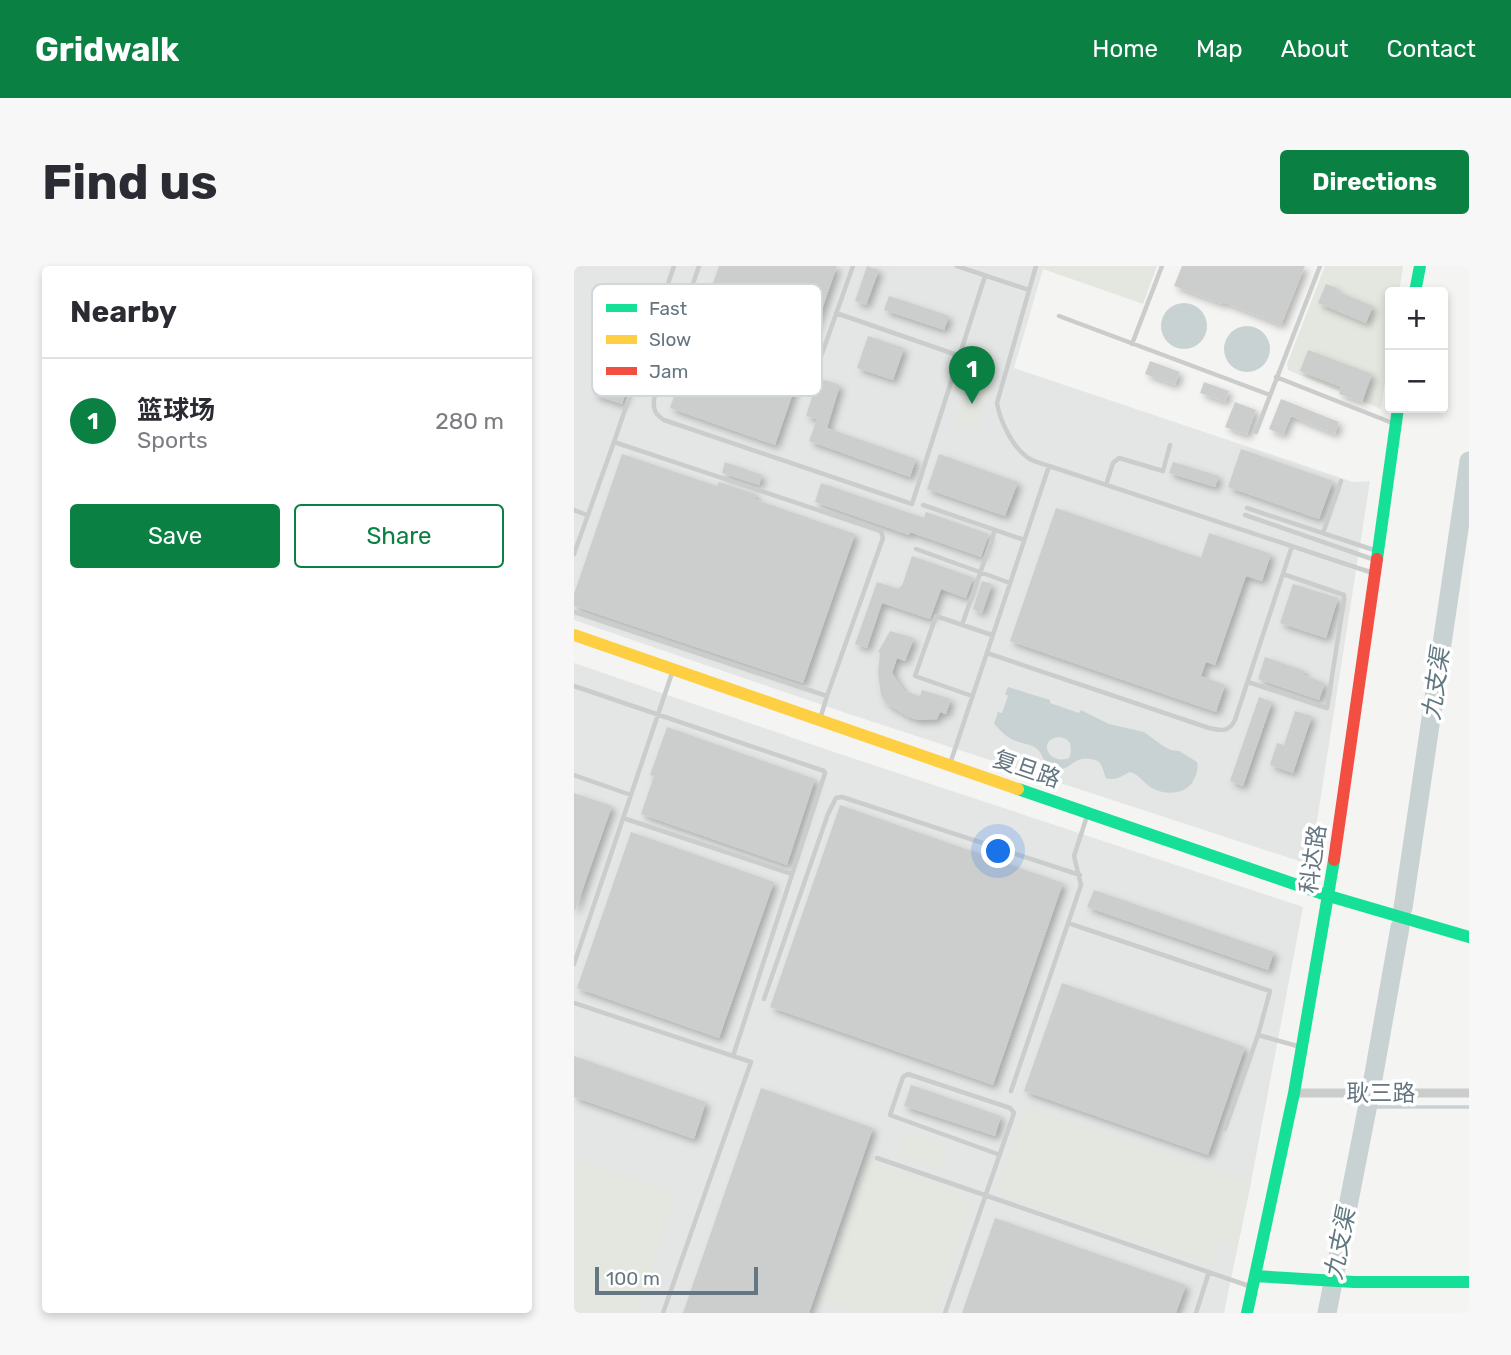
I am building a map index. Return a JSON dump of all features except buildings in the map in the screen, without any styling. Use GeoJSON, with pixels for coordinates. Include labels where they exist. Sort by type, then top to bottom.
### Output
{"type":"FeatureCollection","features":[{"type":"Feature","properties":{"kind":"street"},"geometry":{"type":"LineString","coordinates":[[1416,287],[1420,266]]}},
{"type":"Feature","properties":{"kind":"street","name":"科达路"},"geometry":{"type":"LineString","coordinates":[[1247,1313],[1294,1093],[1329,896],[1397,413]]}},
{"type":"Feature","properties":{"kind":"street","name":"复旦路"},"geometry":{"type":"LineString","coordinates":[[574,635],[1329,896],[1469,937]]}},
{"type":"Feature","properties":{"kind":"street","name":"耿三路"},"geometry":{"type":"LineString","coordinates":[[1294,1093],[1469,1093]]}},
{"type":"Feature","properties":{"kind":"street"},"geometry":{"type":"LineString","coordinates":[[1254,1281],[1285,1278],[1354,1282],[1469,1282]]}},
{"type":"Feature","properties":{"kind":"lane"},"geometry":{"type":"LineString","coordinates":[[668,284],[674,266]]}},
{"type":"Feature","properties":{"kind":"lane"},"geometry":{"type":"LineString","coordinates":[[693,284],[699,266]]}},
{"type":"Feature","properties":{"kind":"lane"},"geometry":{"type":"LineString","coordinates":[[822,353],[853,266]]}},
{"type":"Feature","properties":{"kind":"lane"},"geometry":{"type":"LineString","coordinates":[[957,266],[1029,290]]}},
{"type":"Feature","properties":{"kind":"lane"},"geometry":{"type":"LineString","coordinates":[[1036,266],[997,403],[1004,426],[1020,451],[1030,459],[1049,466],[1293,547],[1376,562]]}},
{"type":"Feature","properties":{"kind":"lane"},"geometry":{"type":"LineString","coordinates":[[1132,344],[1162,266]]}},
{"type":"Feature","properties":{"kind":"lane"},"geometry":{"type":"LineString","coordinates":[[1256,432],[1320,266]]}},
{"type":"Feature","properties":{"kind":"lane"},"geometry":{"type":"LineString","coordinates":[[654,396],[653,408],[656,415],[664,420],[912,505],[985,276]]}},
{"type":"Feature","properties":{"kind":"lane"},"geometry":{"type":"LineString","coordinates":[[836,313],[960,356]]}},
{"type":"Feature","properties":{"kind":"lane"},"geometry":{"type":"LineString","coordinates":[[1059,316],[1270,395]]}},
{"type":"Feature","properties":{"kind":"lane"},"geometry":{"type":"LineString","coordinates":[[1276,377],[1395,424]]}},
{"type":"Feature","properties":{"kind":"lane"},"geometry":{"type":"LineString","coordinates":[[574,554],[630,396]]}},
{"type":"Feature","properties":{"kind":"lane"},"geometry":{"type":"LineString","coordinates":[[614,442],[881,531],[883,538],[820,720]]}},
{"type":"Feature","properties":{"kind":"lane"},"geometry":{"type":"LineString","coordinates":[[1106,485],[1113,463],[1119,458],[1163,471],[1170,445]]}},
{"type":"Feature","properties":{"kind":"lane"},"geometry":{"type":"LineString","coordinates":[[949,765],[1049,466]]}},
{"type":"Feature","properties":{"kind":"lane"},"geometry":{"type":"LineString","coordinates":[[1323,533],[1341,481]]}},
{"type":"Feature","properties":{"kind":"lane"},"geometry":{"type":"LineString","coordinates":[[923,505],[1024,540]]}},
{"type":"Feature","properties":{"kind":"lane"},"geometry":{"type":"LineString","coordinates":[[1247,508],[1323,533],[1376,562]]}},
{"type":"Feature","properties":{"kind":"lane"},"geometry":{"type":"LineString","coordinates":[[574,510],[587,515]]}},
{"type":"Feature","properties":{"kind":"lane"},"geometry":{"type":"LineString","coordinates":[[1245,516],[1376,562]]}},
{"type":"Feature","properties":{"kind":"lane"},"geometry":{"type":"LineString","coordinates":[[962,625],[995,530]]}},
{"type":"Feature","properties":{"kind":"lane"},"geometry":{"type":"LineString","coordinates":[[987,653],[1209,729],[1224,731],[1231,727],[1235,720],[1293,547]]}},
{"type":"Feature","properties":{"kind":"lane"},"geometry":{"type":"LineString","coordinates":[[916,549],[1010,583]]}},
{"type":"Feature","properties":{"kind":"lane"},"geometry":{"type":"LineString","coordinates":[[1248,682],[1327,708],[1343,595],[1283,574]]}},
{"type":"Feature","properties":{"kind":"lane"},"geometry":{"type":"LineString","coordinates":[[574,612],[827,696]]}},
{"type":"Feature","properties":{"kind":"lane"},"geometry":{"type":"LineString","coordinates":[[972,696],[915,676],[936,616],[992,635]]}},
{"type":"Feature","properties":{"kind":"lane"},"geometry":{"type":"LineString","coordinates":[[574,964],[674,669]]}},
{"type":"Feature","properties":{"kind":"lane"},"geometry":{"type":"LineString","coordinates":[[574,686],[825,773],[733,1056]]}},
{"type":"Feature","properties":{"kind":"lane"},"geometry":{"type":"LineString","coordinates":[[574,775],[631,795]]}},
{"type":"Feature","properties":{"kind":"lane"},"geometry":{"type":"LineString","coordinates":[[764,999],[835,798],[842,797],[1080,875]]}},
{"type":"Feature","properties":{"kind":"lane"},"geometry":{"type":"LineString","coordinates":[[1011,1091],[1081,885],[1074,856],[1088,813]]}},
{"type":"Feature","properties":{"kind":"lane"},"geometry":{"type":"LineString","coordinates":[[624,818],[792,874]]}},
{"type":"Feature","properties":{"kind":"lane"},"geometry":{"type":"LineString","coordinates":[[1068,923],[1270,991],[1258,1035],[1225,1129]]}},
{"type":"Feature","properties":{"kind":"lane"},"geometry":{"type":"LineString","coordinates":[[574,1003],[751,1062],[663,1313]]}},
{"type":"Feature","properties":{"kind":"lane"},"geometry":{"type":"LineString","coordinates":[[1258,1035],[1302,1047]]}},
{"type":"Feature","properties":{"kind":"lane"},"geometry":{"type":"LineString","coordinates":[[945,1313],[985,1195],[1000,1155],[1014,1113],[1010,1108],[908,1073],[903,1077],[890,1115],[1000,1155]]}},
{"type":"Feature","properties":{"kind":"lane"},"geometry":{"type":"LineString","coordinates":[[877,1158],[1209,1272],[1254,1281]]}},
{"type":"Feature","properties":{"kind":"lane"},"geometry":{"type":"LineString","coordinates":[[1196,1313],[1209,1272]]}},
{"type":"Feature","properties":{"kind":"shaded area"},"geometry":{"type":"Polygon","coordinates":[[[574,266],[1044,266],[1014,368],[1353,482],[1370,481],[1312,853],[1309,859],[1302,862],[846,713],[574,620],[574,266]]]}},
{"type":"Feature","properties":{"kind":"shaded area"},"geometry":{"type":"Polygon","coordinates":[[[1044,266],[1157,266],[1143,304],[1043,269],[1044,266]]]}},
{"type":"Feature","properties":{"kind":"shaded area"},"geometry":{"type":"Polygon","coordinates":[[[1325,266],[1403,266],[1400,287],[1385,287],[1385,382],[1381,409],[1288,370],[1287,364],[1325,266]]]}},
{"type":"Feature","properties":{"kind":"shaded area"},"geometry":{"type":"Polygon","coordinates":[[[1184,303],[1200,310],[1207,326],[1200,342],[1184,349],[1168,342],[1161,326],[1168,310],[1184,303]]]}},
{"type":"Feature","properties":{"kind":"shaded area"},"geometry":{"type":"Polygon","coordinates":[[[1247,326],[1263,333],[1270,349],[1263,365],[1247,372],[1231,365],[1224,349],[1231,333],[1247,326]]]}},
{"type":"Feature","properties":{"kind":"shaded area"},"geometry":{"type":"Polygon","coordinates":[[[967,379],[990,387],[976,430],[953,422],[967,379]]]}},
{"type":"Feature","properties":{"kind":"shaded area"},"geometry":{"type":"Polygon","coordinates":[[[574,663],[1303,907],[1224,1313],[574,1313],[574,663]]]}},
{"type":"Feature","properties":{"kind":"shaded area"},"geometry":{"type":"Polygon","coordinates":[[[1008,687],[1050,700],[1050,703],[1079,713],[1081,710],[1109,724],[1144,732],[1163,746],[1179,751],[1197,762],[1195,778],[1184,790],[1168,793],[1152,788],[1130,772],[1116,778],[1106,778],[1100,763],[1094,759],[1080,759],[1064,769],[1055,769],[1046,763],[1037,749],[1010,738],[994,724],[998,712],[1002,713],[1008,696],[1005,694],[1008,687]],[[1060,737],[1049,742],[1047,746],[1050,755],[1061,759],[1069,758],[1070,743],[1060,737]]]}},
{"type":"Feature","properties":{"kind":"shaded area"},"geometry":{"type":"Polygon","coordinates":[[[1025,1107],[1251,1182],[1238,1245],[1219,1241],[1215,1265],[1006,1196],[997,1182],[1025,1107]]]}},
{"type":"Feature","properties":{"kind":"shaded area"},"geometry":{"type":"Polygon","coordinates":[[[904,1132],[947,1147],[939,1169],[896,1155],[904,1132]]]}},
{"type":"Feature","properties":{"kind":"shaded area"},"geometry":{"type":"Polygon","coordinates":[[[574,1160],[677,1196],[638,1313],[574,1313],[574,1160]]]}},
{"type":"Feature","properties":{"kind":"shaded area"},"geometry":{"type":"Polygon","coordinates":[[[867,1162],[967,1196],[971,1208],[936,1313],[866,1313],[820,1298],[867,1162]]]}},
{"type":"Feature","properties":{"kind":"waterway","name":"九支渠"},"geometry":{"type":"LineString","coordinates":[[1403,908],[1469,461]]}},
{"type":"Feature","properties":{"kind":"waterway","name":"九支渠"},"geometry":{"type":"LineString","coordinates":[[1327,1313],[1400,927]]}},
{"type":"Feature","properties":{"kind":"waterway"},"geometry":{"type":"LineString","coordinates":[[1368,1107],[1469,1107]]}},
{"type":"Feature","properties":{"kind":"traffic: fast"},"geometry":{"type":"LineString","coordinates":[[1416,287],[1420,266]]}},
{"type":"Feature","properties":{"kind":"traffic: fast"},"geometry":{"type":"LineString","coordinates":[[1377,559],[1397,413]]}},
{"type":"Feature","properties":{"kind":"traffic: fast"},"geometry":{"type":"LineString","coordinates":[[1018,789],[1329,896],[1469,937]]}},
{"type":"Feature","properties":{"kind":"traffic: fast"},"geometry":{"type":"LineString","coordinates":[[1247,1313],[1294,1093],[1334,860]]}},
{"type":"Feature","properties":{"kind":"traffic: fast"},"geometry":{"type":"LineString","coordinates":[[1255,1276],[1354,1282],[1469,1282]]}},
{"type":"Feature","properties":{"kind":"traffic: slow"},"geometry":{"type":"LineString","coordinates":[[574,635],[1018,789]]}},
{"type":"Feature","properties":{"kind":"traffic: jam"},"geometry":{"type":"LineString","coordinates":[[1334,860],[1377,559]]}},
{"type":"Feature","properties":{"kind":"place","name":"篮球场"},"geometry":{"type":"Point","coordinates":[972,404]}}]}
